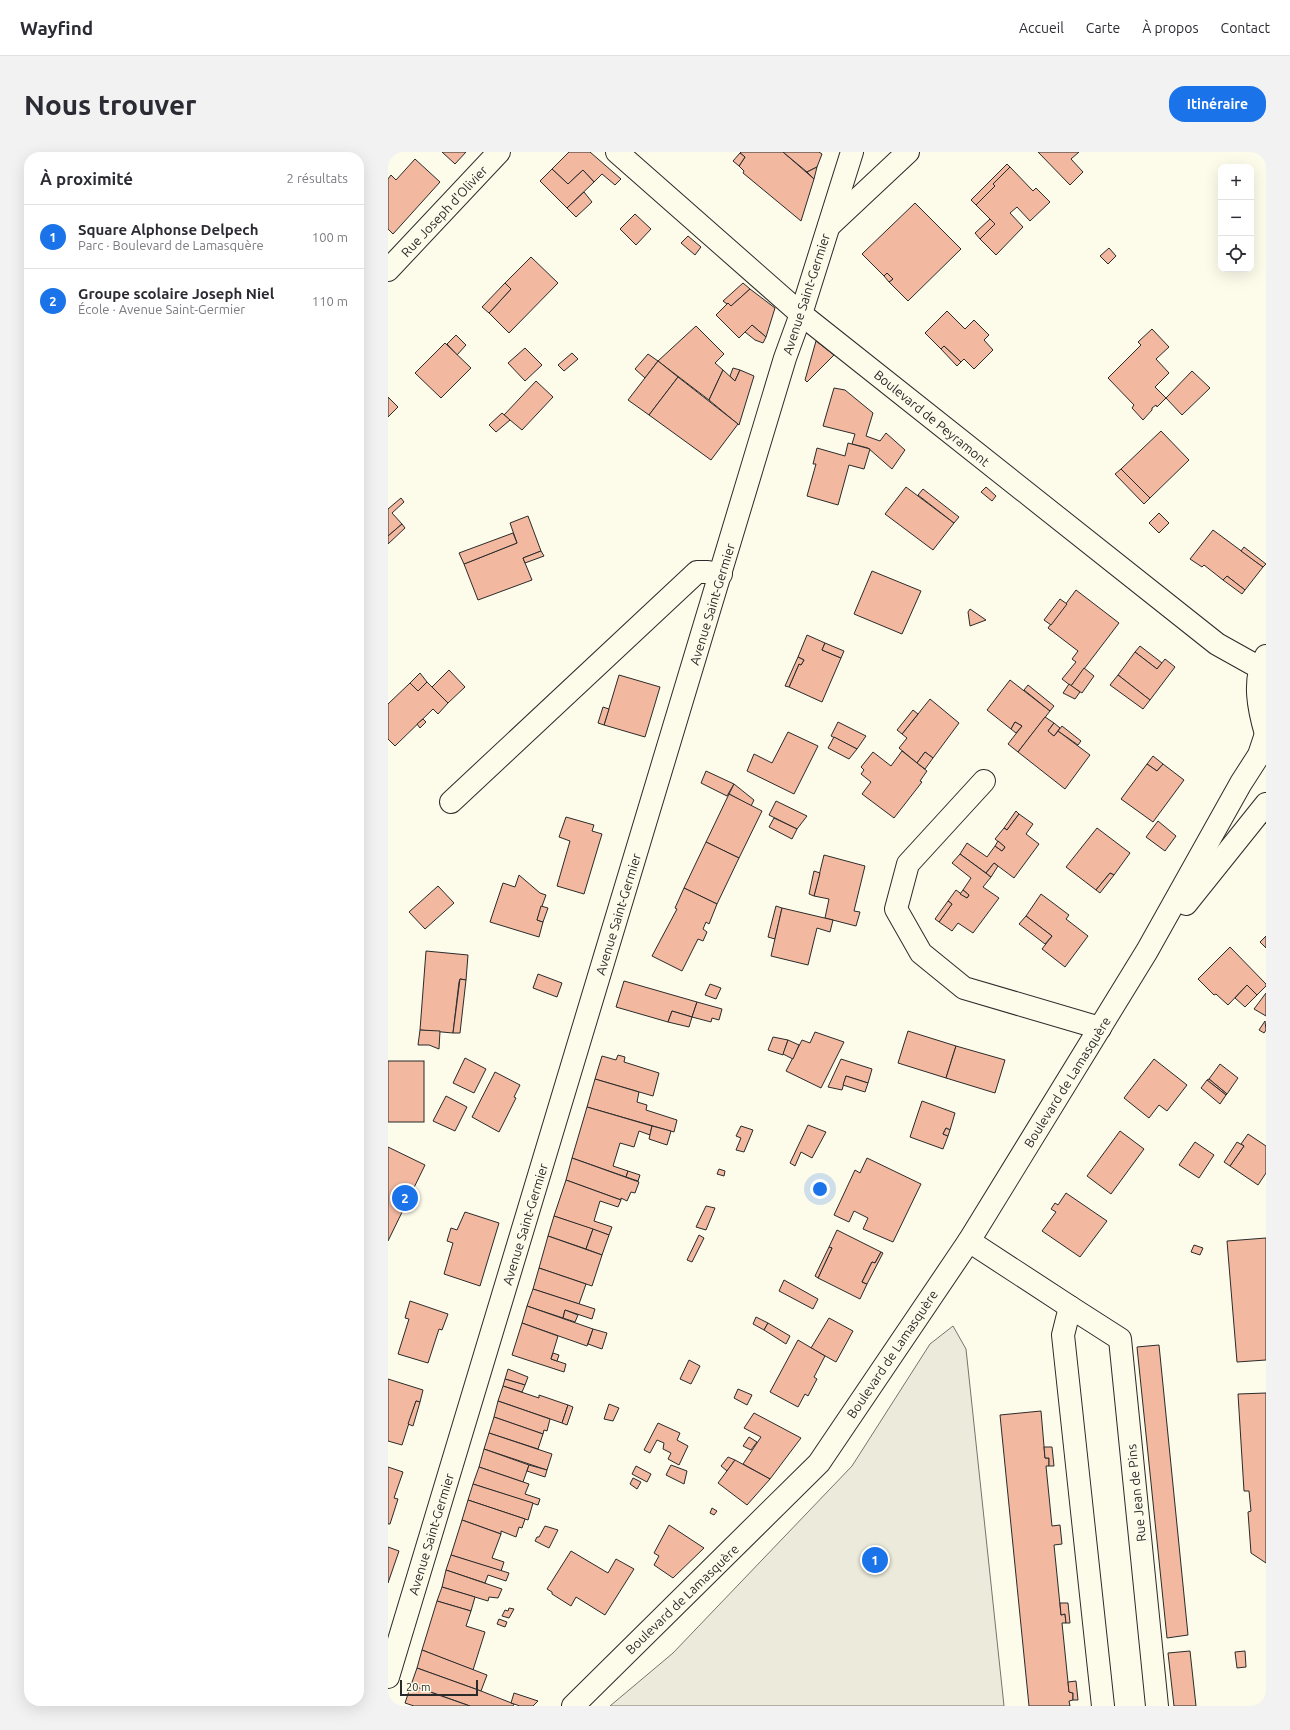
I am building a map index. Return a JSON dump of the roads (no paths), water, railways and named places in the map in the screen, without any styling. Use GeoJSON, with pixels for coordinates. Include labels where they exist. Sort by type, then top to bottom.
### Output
{"type":"FeatureCollection","features":[{"type":"Feature","properties":{"kind":"street","name":"Rue Joseph d'Olivier"},"geometry":{"type":"LineString","coordinates":[[388,270],[499,152]]}},
{"type":"Feature","properties":{"kind":"street","name":"Boulevard de Peyramont"},"geometry":{"type":"LineString","coordinates":[[617,152],[801,314],[1217,644],[1263,662]]}},
{"type":"Feature","properties":{"kind":"street","name":"Avenue Saint-Germier"},"geometry":{"type":"LineString","coordinates":[[388,1677],[785,358],[801,314],[852,152]]}},
{"type":"Feature","properties":{"kind":"street"},"geometry":{"type":"LineString","coordinates":[[828,227],[908,152]]}},
{"type":"Feature","properties":{"kind":"street"},"geometry":{"type":"LineString","coordinates":[[450,802],[696,572],[721,574]]}},
{"type":"Feature","properties":{"kind":"street"},"geometry":{"type":"LineString","coordinates":[[1263,662],[1258,688],[1261,714],[1266,734]]}},
{"type":"Feature","properties":{"kind":"street","name":"Boulevard de Lamasquère"},"geometry":{"type":"LineString","coordinates":[[573,1706],[819,1463],[969,1241],[1100,1028],[1147,951],[1258,755],[1266,734]]}},
{"type":"Feature","properties":{"kind":"street"},"geometry":{"type":"LineString","coordinates":[[984,781],[908,864],[896,909],[921,953],[964,988],[1100,1028]]}},
{"type":"Feature","properties":{"kind":"street","name":"Boulevard de Lamasquère"},"geometry":{"type":"LineString","coordinates":[[1147,951],[1266,804]]}},
{"type":"Feature","properties":{"kind":"street","name":"Rue Jean de Pins"},"geometry":{"type":"LineString","coordinates":[[969,1241],[1120,1339],[1157,1706]]}},
{"type":"Feature","properties":{"kind":"street"},"geometry":{"type":"LineString","coordinates":[[1070,1307],[1063,1335],[1102,1706]]}},
{"type":"Feature","properties":{"kind":"place","name":"Groupe scolaire Joseph Niel"},"geometry":{"type":"Point","coordinates":[405,1198]}},
{"type":"Feature","properties":{"kind":"place","name":"Square Alphonse Delpech"},"geometry":{"type":"Point","coordinates":[875,1560]}}]}
